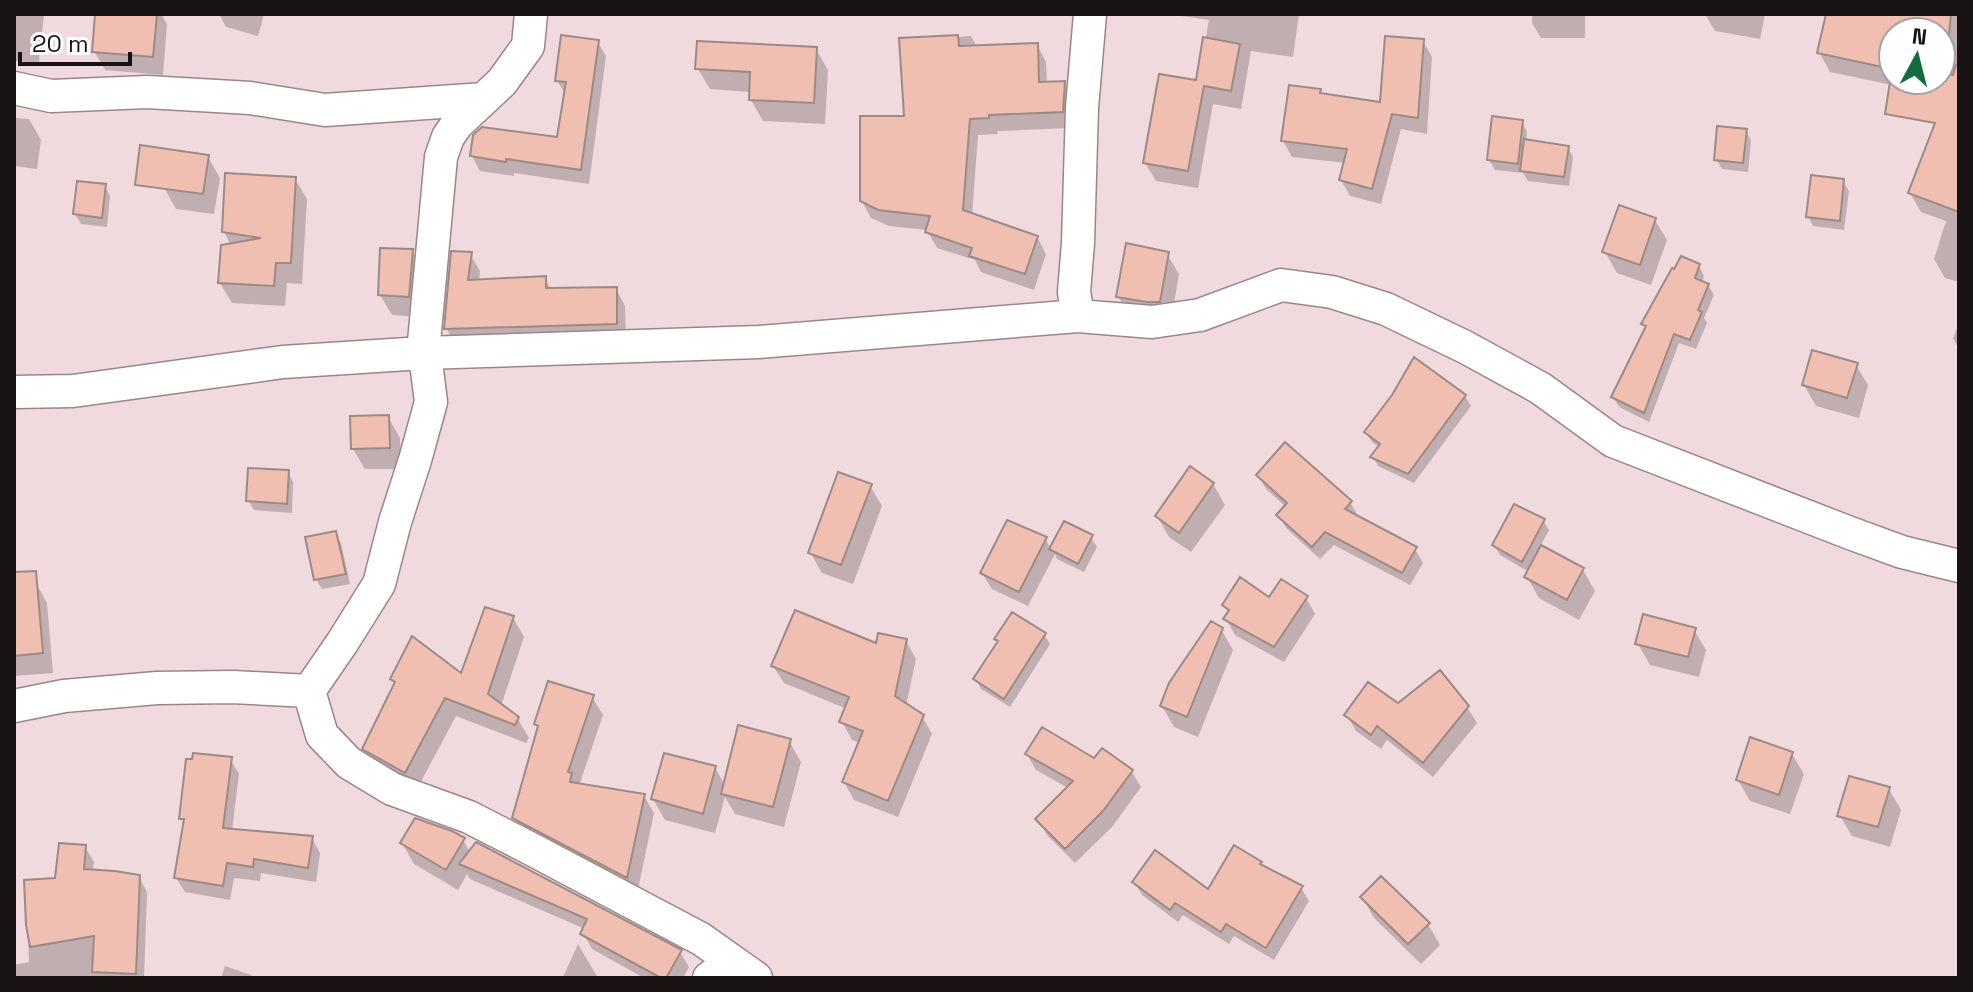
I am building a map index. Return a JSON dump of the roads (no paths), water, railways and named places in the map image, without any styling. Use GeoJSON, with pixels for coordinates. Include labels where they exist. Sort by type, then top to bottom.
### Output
{"type":"FeatureCollection","features":[{"type":"Feature","properties":{"kind":"street"},"geometry":{"type":"LineString","coordinates":[[309,691],[379,584],[431,402],[423,353],[441,157],[448,137],[457,124],[502,82],[528,46],[531,14]]}},
{"type":"Feature","properties":{"kind":"street"},"geometry":{"type":"LineString","coordinates":[[1078,316],[1074,292],[1082,108],[1090,14]]}},
{"type":"Feature","properties":{"kind":"street"},"geometry":{"type":"LineString","coordinates":[[14,88],[51,96],[147,92],[250,98],[325,110],[484,99]]}},
{"type":"Feature","properties":{"kind":"street"},"geometry":{"type":"LineString","coordinates":[[435,103],[448,137]]}},
{"type":"Feature","properties":{"kind":"street"},"geometry":{"type":"LineString","coordinates":[[14,392],[73,391],[283,362],[423,353],[759,342],[1078,316],[1152,322],[1200,315],[1281,285],[1332,292],[1386,309],[1540,388],[1613,441],[1863,538],[1902,552],[1959,566]]}},
{"type":"Feature","properties":{"kind":"street"},"geometry":{"type":"LineString","coordinates":[[14,706],[64,696],[157,688],[233,687],[309,691]]}},
{"type":"Feature","properties":{"kind":"street"},"geometry":{"type":"LineString","coordinates":[[309,691],[322,735],[349,763],[392,789],[469,817],[701,939],[732,972]]}}]}
